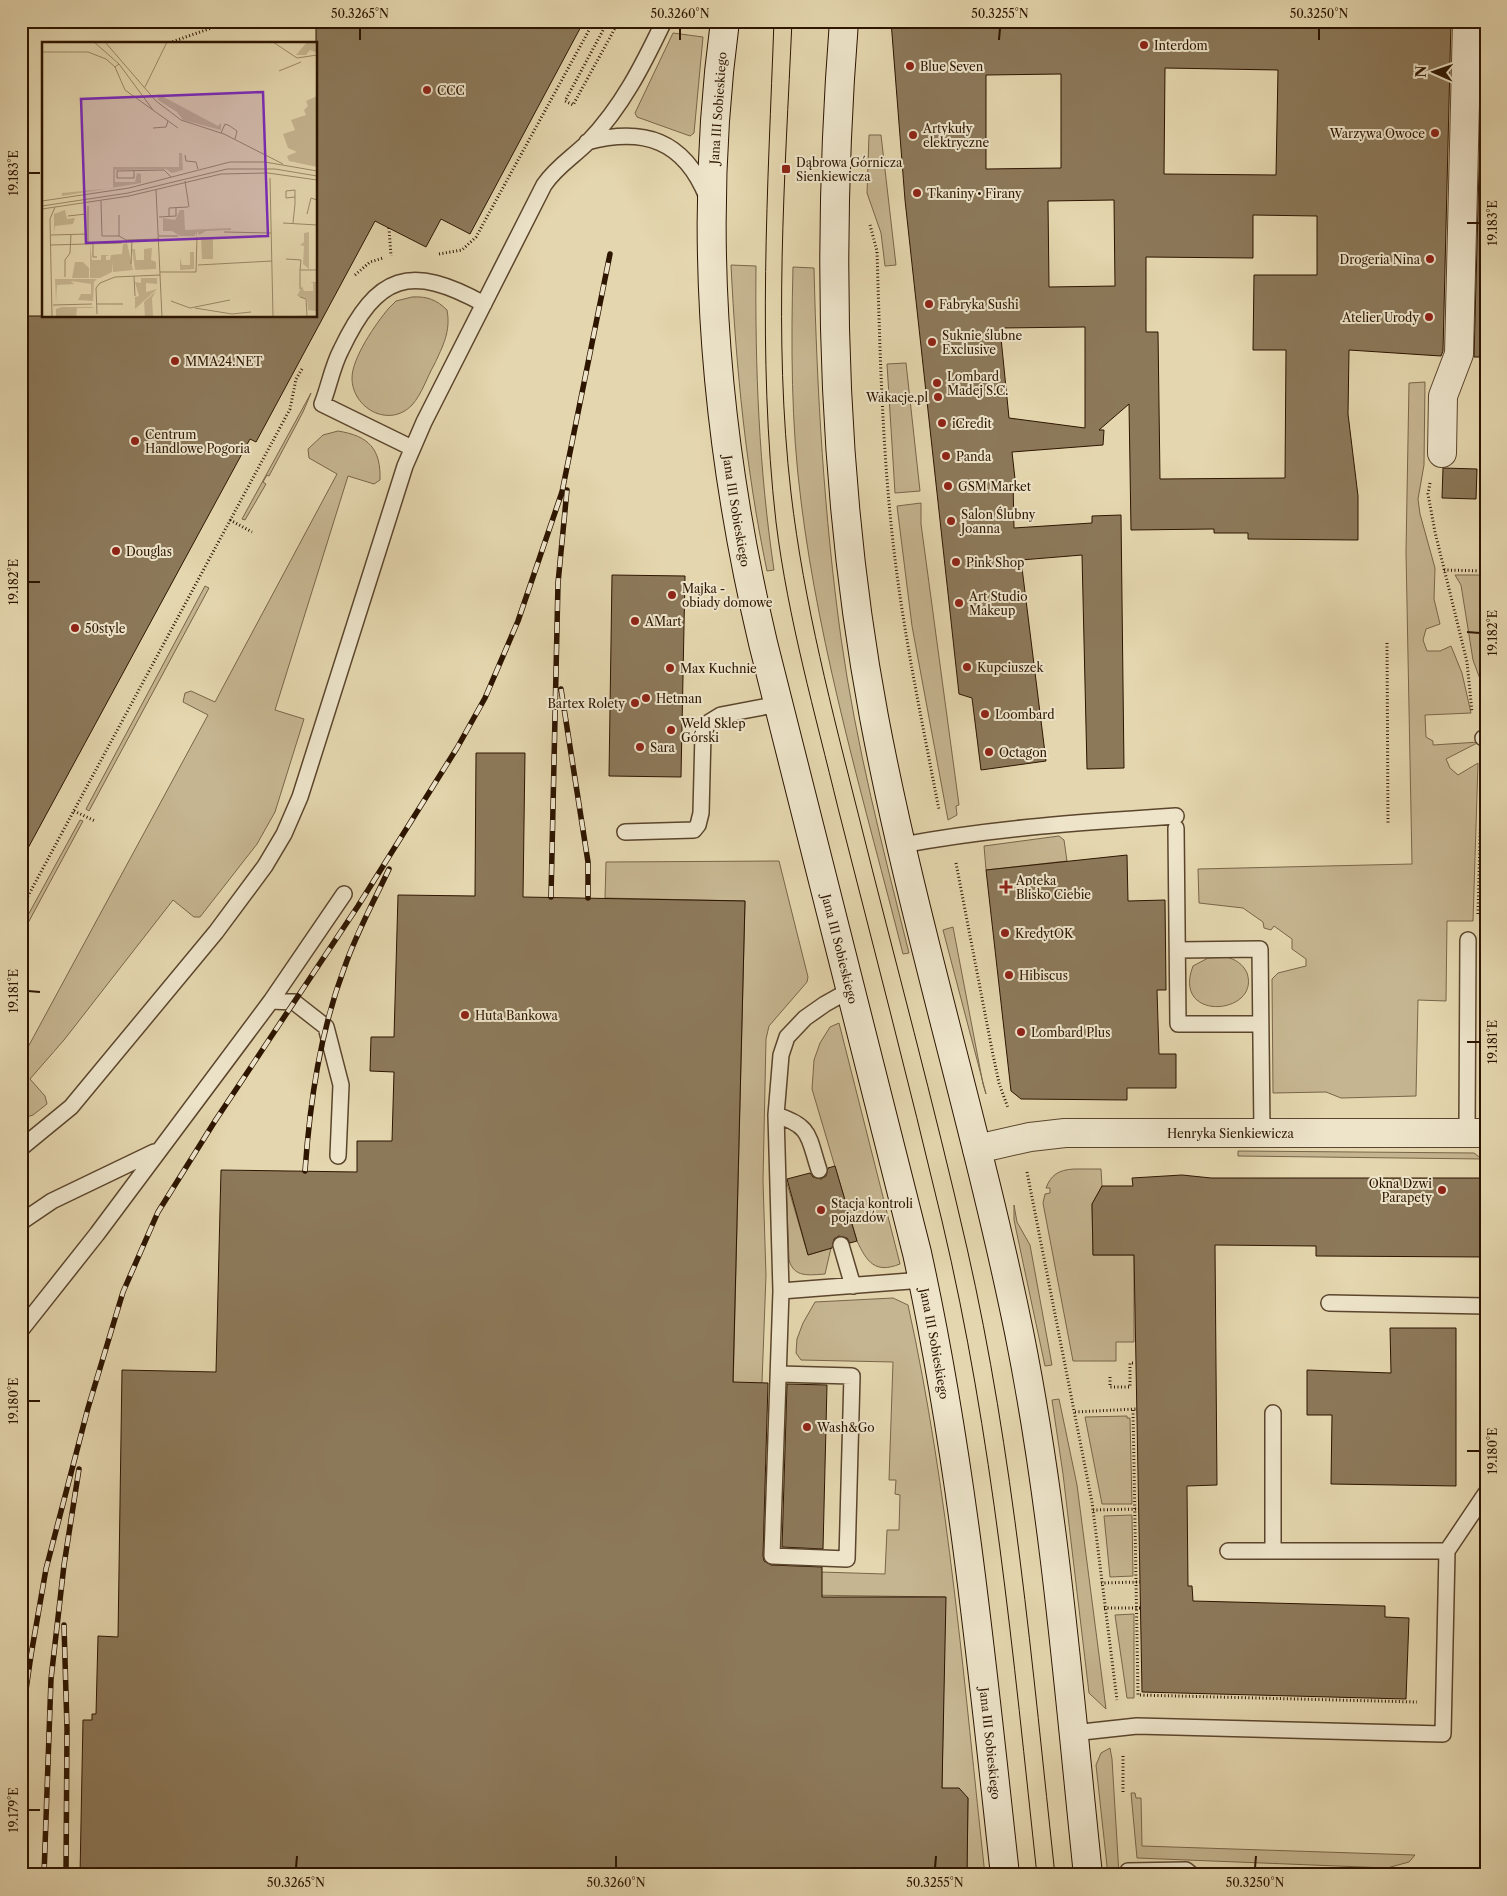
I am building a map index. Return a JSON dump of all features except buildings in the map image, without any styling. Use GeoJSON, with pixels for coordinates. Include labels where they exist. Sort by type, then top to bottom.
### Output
{"type":"FeatureCollection","features":[{"type":"Feature","properties":{"kind":"main road","name":"Jana III Sobieskiego"},"geometry":{"type":"LineString","coordinates":[[725,21],[716,114],[712,210],[715,333],[724,440],[749,582],[923,1280],[948,1406],[961,1493],[1004,1875]]}},
{"type":"Feature","properties":{"kind":"main road"},"geometry":{"type":"LineString","coordinates":[[844,21],[838,116],[834,243],[835,360],[841,464],[862,644],[882,759],[1010,1290],[1032,1405],[1045,1484],[1088,1875]]}},
{"type":"Feature","properties":{"kind":"main road"},"geometry":{"type":"LineString","coordinates":[[1442,452],[1443,396],[1459,354],[1467,21]]}},
{"type":"Feature","properties":{"kind":"main road","name":"Henryka Sienkiewicza"},"geometry":{"type":"LineString","coordinates":[[977,1149],[1052,1134],[1262,1132],[1476,1133]]}},
{"type":"Feature","properties":{"kind":"lane"},"geometry":{"type":"LineString","coordinates":[[21,1148],[44,1132],[71,1107],[216,932],[265,866],[284,834],[300,797],[390,509],[412,448],[544,185],[554,171],[587,142],[618,106],[643,66],[664,21]]}},
{"type":"Feature","properties":{"kind":"lane"},"geometry":{"type":"LineString","coordinates":[[587,142],[625,135],[658,142],[676,152],[689,164],[700,181],[712,210]]}},
{"type":"Feature","properties":{"kind":"lane"},"geometry":{"type":"LineString","coordinates":[[412,448],[322,404],[340,351],[364,308],[383,290],[400,283],[435,282],[457,289],[484,304]]}},
{"type":"Feature","properties":{"kind":"lane"},"geometry":{"type":"LineString","coordinates":[[625,832],[694,830],[698,825],[701,813],[703,734],[708,723],[721,716],[778,704]]}},
{"type":"Feature","properties":{"kind":"lane"},"geometry":{"type":"LineString","coordinates":[[902,845],[951,836],[1034,826],[1176,822],[1178,1024],[1260,1024]]}},
{"type":"Feature","properties":{"kind":"lane"},"geometry":{"type":"LineString","coordinates":[[21,1330],[97,1234],[157,1150],[271,1001],[344,894]]}},
{"type":"Feature","properties":{"kind":"lane"},"geometry":{"type":"LineString","coordinates":[[1468,940],[1476,1133]]}},
{"type":"Feature","properties":{"kind":"lane"},"geometry":{"type":"LineString","coordinates":[[1178,950],[1260,949],[1262,1132]]}},
{"type":"Feature","properties":{"kind":"lane"},"geometry":{"type":"LineString","coordinates":[[779,1374],[852,1376],[846,1558],[772,1556],[781,1291],[776,1115],[781,1055],[787,1037],[805,1018],[850,990]]}},
{"type":"Feature","properties":{"kind":"lane"},"geometry":{"type":"LineString","coordinates":[[271,1001],[294,1002],[326,1028],[341,1085],[338,1156]]}},
{"type":"Feature","properties":{"kind":"lane"},"geometry":{"type":"LineString","coordinates":[[776,1115],[793,1120],[805,1128],[819,1170]]}},
{"type":"Feature","properties":{"kind":"lane"},"geometry":{"type":"LineString","coordinates":[[21,1222],[52,1201],[157,1150]]}},
{"type":"Feature","properties":{"kind":"lane"},"geometry":{"type":"LineString","coordinates":[[842,1245],[854,1286]]}},
{"type":"Feature","properties":{"kind":"lane"},"geometry":{"type":"LineString","coordinates":[[781,1291],[923,1280]]}},
{"type":"Feature","properties":{"kind":"lane"},"geometry":{"type":"LineString","coordinates":[[1329,1303],[1486,1306]]}},
{"type":"Feature","properties":{"kind":"lane"},"geometry":{"type":"LineString","coordinates":[[1273,1412],[1273,1551]]}},
{"type":"Feature","properties":{"kind":"lane"},"geometry":{"type":"LineString","coordinates":[[1073,1733],[1137,1726],[1443,1734],[1447,1551],[1486,1493]]}},
{"type":"Feature","properties":{"kind":"lane"},"geometry":{"type":"LineString","coordinates":[[1228,1551],[1447,1551]]}},
{"type":"Feature","properties":{"kind":"lane"},"geometry":{"type":"LineString","coordinates":[[1128,1871],[1186,1870],[1192,1875]]}},
{"type":"Feature","properties":{"kind":"path"},"geometry":{"type":"LineString","coordinates":[[172,42],[231,21]]}},
{"type":"Feature","properties":{"kind":"path"},"geometry":{"type":"LineString","coordinates":[[435,254],[462,250],[476,238],[594,21]]}},
{"type":"Feature","properties":{"kind":"path"},"geometry":{"type":"LineString","coordinates":[[608,21],[565,101],[573,105],[618,21]]}},
{"type":"Feature","properties":{"kind":"path"},"geometry":{"type":"LineString","coordinates":[[869,221],[877,252],[882,427],[890,522],[902,613],[940,817],[951,836],[992,1050],[999,1083],[1009,1112]]}},
{"type":"Feature","properties":{"kind":"path"},"geometry":{"type":"LineString","coordinates":[[350,281],[370,262],[394,256],[389,228]]}},
{"type":"Feature","properties":{"kind":"path"},"geometry":{"type":"LineString","coordinates":[[21,909],[290,409],[296,379],[306,362]]}},
{"type":"Feature","properties":{"kind":"path"},"geometry":{"type":"LineString","coordinates":[[1442,452],[1430,473],[1428,494],[1444,570],[1467,662],[1472,711],[1484,738]]}},
{"type":"Feature","properties":{"kind":"path"},"geometry":{"type":"LineString","coordinates":[[230,520],[252,532]]}},
{"type":"Feature","properties":{"kind":"path"},"geometry":{"type":"LineString","coordinates":[[1444,570],[1486,571]]}},
{"type":"Feature","properties":{"kind":"path"},"geometry":{"type":"LineString","coordinates":[[1468,940],[1478,916],[1486,640]]}},
{"type":"Feature","properties":{"kind":"path"},"geometry":{"type":"LineString","coordinates":[[1387,643],[1388,824]]}},
{"type":"Feature","properties":{"kind":"path"},"geometry":{"type":"LineString","coordinates":[[74,811],[96,821]]}},
{"type":"Feature","properties":{"kind":"path"},"geometry":{"type":"LineString","coordinates":[[1026,1170],[1093,1510],[1120,1728],[1123,1793]]}},
{"type":"Feature","properties":{"kind":"path"},"geometry":{"type":"LineString","coordinates":[[1110,1377],[1110,1387],[1130,1387],[1130,1363],[1135,1363]]}},
{"type":"Feature","properties":{"kind":"path"},"geometry":{"type":"LineString","coordinates":[[1075,1412],[1135,1410],[1138,1695],[1443,1703]]}},
{"type":"Feature","properties":{"kind":"path"},"geometry":{"type":"LineString","coordinates":[[1093,1510],[1137,1509]]}},
{"type":"Feature","properties":{"kind":"path"},"geometry":{"type":"LineString","coordinates":[[1102,1582],[1138,1582]]}},
{"type":"Feature","properties":{"kind":"path"},"geometry":{"type":"LineString","coordinates":[[1104,1608],[1138,1608]]}},
{"type":"Feature","properties":{"kind":"shaded area"},"geometry":{"type":"Polygon","coordinates":[[[673,33],[703,37],[694,133],[690,136],[637,117],[635,113],[673,33]]]}},
{"type":"Feature","properties":{"kind":"shaded area"},"geometry":{"type":"Polygon","coordinates":[[[869,135],[881,135],[896,265],[885,266],[881,233],[867,193],[869,135]]]}},
{"type":"Feature","properties":{"kind":"shaded area"},"geometry":{"type":"Polygon","coordinates":[[[731,265],[756,266],[756,342],[761,456],[774,570],[767,571],[753,495],[743,419],[731,265]]]}},
{"type":"Feature","properties":{"kind":"shaded area"},"geometry":{"type":"Polygon","coordinates":[[[793,267],[814,268],[822,453],[835,592],[854,718],[880,836],[909,953],[903,954],[845,729],[809,558],[795,443],[792,355],[793,267]]]}},
{"type":"Feature","properties":{"kind":"shaded area"},"geometry":{"type":"Polygon","coordinates":[[[412,297],[431,299],[447,310],[447,332],[416,401],[403,412],[383,415],[373,412],[358,398],[352,378],[353,370],[360,351],[384,314],[396,301],[412,297]]]}},
{"type":"Feature","properties":{"kind":"shaded area"},"geometry":{"type":"Polygon","coordinates":[[[906,363],[920,491],[895,493],[887,364],[906,363]]]}},
{"type":"Feature","properties":{"kind":"shaded area"},"geometry":{"type":"Polygon","coordinates":[[[1425,382],[1424,465],[1418,499],[1420,514],[1435,568],[1434,599],[1440,624],[1426,629],[1423,640],[1427,651],[1440,651],[1451,646],[1462,673],[1471,713],[1425,715],[1426,737],[1433,741],[1433,745],[1479,742],[1446,759],[1450,768],[1458,775],[1478,763],[1473,921],[1447,921],[1446,1001],[1418,1000],[1416,1096],[1341,1098],[1326,1092],[1273,1093],[1272,979],[1278,973],[1306,966],[1306,959],[1292,949],[1292,939],[1274,926],[1271,930],[1264,928],[1263,922],[1243,908],[1199,903],[1198,869],[1412,864],[1406,552],[1409,383],[1425,382]]]}},
{"type":"Feature","properties":{"kind":"shaded area"},"geometry":{"type":"Polygon","coordinates":[[[311,393],[269,476],[267,475],[263,482],[266,484],[245,520],[242,519],[311,393]]]}},
{"type":"Feature","properties":{"kind":"shaded area"},"geometry":{"type":"Polygon","coordinates":[[[338,431],[358,436],[371,446],[378,460],[380,480],[374,484],[348,476],[275,710],[304,719],[275,812],[257,844],[200,917],[194,917],[173,900],[64,1040],[30,1079],[45,1096],[47,1104],[33,1115],[21,1119],[21,1060],[208,715],[183,702],[185,693],[191,691],[215,702],[337,474],[309,458],[308,449],[323,435],[338,431]]]}},
{"type":"Feature","properties":{"kind":"shaded area"},"geometry":{"type":"Polygon","coordinates":[[[921,503],[921,524],[959,805],[956,806],[957,815],[948,820],[912,626],[897,506],[921,503]]]}},
{"type":"Feature","properties":{"kind":"shaded area"},"geometry":{"type":"Polygon","coordinates":[[[1455,575],[1481,575],[1483,588],[1480,679],[1473,660],[1461,585],[1455,575]]]}},
{"type":"Feature","properties":{"kind":"shaded area"},"geometry":{"type":"Polygon","coordinates":[[[205,586],[209,588],[89,811],[86,809],[205,586]]]}},
{"type":"Feature","properties":{"kind":"shaded area"},"geometry":{"type":"Polygon","coordinates":[[[80,820],[83,821],[21,936],[21,928],[80,820]]]}},
{"type":"Feature","properties":{"kind":"shaded area"},"geometry":{"type":"Polygon","coordinates":[[[1059,836],[1064,840],[1067,861],[986,870],[984,846],[1059,836]]]}},
{"type":"Feature","properties":{"kind":"shaded area"},"geometry":{"type":"Polygon","coordinates":[[[779,861],[808,977],[807,982],[769,1026],[766,1039],[763,1181],[766,1275],[755,1570],[885,1574],[887,1530],[899,1530],[900,1495],[895,1494],[896,1480],[889,1480],[893,1362],[801,1360],[796,1353],[797,1339],[803,1323],[815,1302],[893,1298],[908,1305],[922,1375],[945,1517],[985,1875],[967,1875],[968,1798],[942,1788],[945,1597],[732,1594],[733,1390],[745,901],[605,898],[606,862],[779,861]]]}},
{"type":"Feature","properties":{"kind":"shaded area"},"geometry":{"type":"Polygon","coordinates":[[[953,927],[982,1079],[943,930],[953,927]]]}},
{"type":"Feature","properties":{"kind":"shaded area"},"geometry":{"type":"Polygon","coordinates":[[[1226,957],[1236,961],[1243,967],[1247,973],[1248,987],[1241,998],[1230,1004],[1217,1007],[1204,1004],[1194,997],[1190,984],[1193,966],[1208,958],[1226,957]]]}},
{"type":"Feature","properties":{"kind":"shaded area"},"geometry":{"type":"Polygon","coordinates":[[[1486,1010],[1486,1071],[1480,1071],[1480,1018],[1486,1010]]]}},
{"type":"Feature","properties":{"kind":"shaded area"},"geometry":{"type":"Polygon","coordinates":[[[839,1023],[900,1264],[891,1267],[878,1267],[873,1264],[864,1255],[857,1241],[812,1089],[814,1060],[820,1043],[830,1027],[839,1023]]]}},
{"type":"Feature","properties":{"kind":"shaded area"},"geometry":{"type":"Polygon","coordinates":[[[1238,1151],[1474,1153],[1482,1159],[1238,1156],[1238,1151]]]}},
{"type":"Feature","properties":{"kind":"shaded area"},"geometry":{"type":"Polygon","coordinates":[[[1074,1169],[1101,1169],[1102,1186],[1092,1204],[1093,1255],[1134,1255],[1134,1342],[1116,1342],[1116,1361],[1073,1361],[1043,1203],[1045,1194],[1050,1193],[1050,1188],[1046,1188],[1050,1180],[1059,1172],[1074,1169]]]}},
{"type":"Feature","properties":{"kind":"shaded area"},"geometry":{"type":"Polygon","coordinates":[[[786,1180],[808,1255],[831,1248],[825,1274],[798,1273],[791,1266],[789,1260],[786,1180]]]}},
{"type":"Feature","properties":{"kind":"shaded area"},"geometry":{"type":"Polygon","coordinates":[[[1014,1205],[1017,1222],[1030,1245],[1052,1365],[1045,1366],[1014,1220],[1014,1205]]]}},
{"type":"Feature","properties":{"kind":"shaded area"},"geometry":{"type":"Polygon","coordinates":[[[1059,1399],[1077,1485],[1106,1709],[1089,1693],[1063,1474],[1052,1400],[1059,1399]]]}},
{"type":"Feature","properties":{"kind":"shaded area"},"geometry":{"type":"Polygon","coordinates":[[[1127,1416],[1127,1418],[1130,1418],[1132,1504],[1102,1504],[1085,1417],[1127,1416]]]}},
{"type":"Feature","properties":{"kind":"shaded area"},"geometry":{"type":"Polygon","coordinates":[[[1132,1515],[1133,1576],[1110,1577],[1104,1516],[1132,1515]]]}},
{"type":"Feature","properties":{"kind":"shaded area"},"geometry":{"type":"Polygon","coordinates":[[[1134,1614],[1134,1698],[1127,1698],[1115,1615],[1134,1614]]]}},
{"type":"Feature","properties":{"kind":"shaded area"},"geometry":{"type":"Polygon","coordinates":[[[1110,1748],[1119,1875],[1108,1875],[1096,1765],[1101,1753],[1110,1748]]]}},
{"type":"Feature","properties":{"kind":"shaded area"},"geometry":{"type":"Polygon","coordinates":[[[1131,1793],[1135,1793],[1136,1798],[1141,1798],[1142,1846],[1415,1855],[1409,1862],[1387,1868],[1137,1858],[1131,1793]]]}},
{"type":"Feature","properties":{"kind":"tram line"},"geometry":{"type":"LineString","coordinates":[[774,21],[767,209],[765,334],[770,459],[781,558],[803,666],[917,1118],[960,1302],[975,1383],[1000,1546],[1037,1875]]}},
{"type":"Feature","properties":{"kind":"tram line"},"geometry":{"type":"LineString","coordinates":[[792,21],[782,257],[783,376],[791,493],[803,575],[829,697],[941,1140],[983,1325],[997,1403],[1020,1560],[1055,1875]]}},
{"type":"Feature","properties":{"kind":"railway"},"geometry":{"type":"LineString","coordinates":[[21,1724],[46,1569],[88,1408],[123,1292],[158,1212],[215,1121],[358,906],[457,748],[485,698],[518,621],[562,492],[610,254]]}},
{"type":"Feature","properties":{"kind":"railway"},"geometry":{"type":"LineString","coordinates":[[551,897],[558,583],[567,490]]}},
{"type":"Feature","properties":{"kind":"railway"},"geometry":{"type":"LineString","coordinates":[[561,689],[588,862],[588,898]]}},
{"type":"Feature","properties":{"kind":"railway"},"geometry":{"type":"LineString","coordinates":[[305,1171],[313,1093],[329,1016],[350,953],[389,869]]}},
{"type":"Feature","properties":{"kind":"railway"},"geometry":{"type":"LineString","coordinates":[[44,1875],[51,1679],[64,1565],[79,1469]]}},
{"type":"Feature","properties":{"kind":"railway"},"geometry":{"type":"LineString","coordinates":[[64,1625],[67,1729],[66,1875]]}},
{"type":"Feature","properties":{"kind":"railway"},"geometry":{"type":"LineString","coordinates":[[21,1662],[26,1643]]}},
{"type":"Feature","properties":{"kind":"place","name":"Interdom"},"geometry":{"type":"Point","coordinates":[1144,45]}},
{"type":"Feature","properties":{"kind":"place","name":"Blue Seven"},"geometry":{"type":"Point","coordinates":[910,66]}},
{"type":"Feature","properties":{"kind":"place","name":"CCC"},"geometry":{"type":"Point","coordinates":[427,90]}},
{"type":"Feature","properties":{"kind":"place","name":"Warzywa Owoce"},"geometry":{"type":"Point","coordinates":[1435,133]}},
{"type":"Feature","properties":{"kind":"place","name":"Artykuły elektryczne"},"geometry":{"type":"Point","coordinates":[913,135]}},
{"type":"Feature","properties":{"kind":"place","name":"Dąbrowa Górnicza Sienkiewicza"},"geometry":{"type":"Point","coordinates":[786,169]}},
{"type":"Feature","properties":{"kind":"place","name":"Tkaniny • Firany"},"geometry":{"type":"Point","coordinates":[917,193]}},
{"type":"Feature","properties":{"kind":"place","name":"Drogeria Nina"},"geometry":{"type":"Point","coordinates":[1430,259]}},
{"type":"Feature","properties":{"kind":"place","name":"Fabryka Sushi"},"geometry":{"type":"Point","coordinates":[929,304]}},
{"type":"Feature","properties":{"kind":"place","name":"Atelier Urody"},"geometry":{"type":"Point","coordinates":[1429,317]}},
{"type":"Feature","properties":{"kind":"place","name":"Suknie ślubne Exclusive"},"geometry":{"type":"Point","coordinates":[932,342]}},
{"type":"Feature","properties":{"kind":"place","name":"MMA24.NET"},"geometry":{"type":"Point","coordinates":[175,361]}},
{"type":"Feature","properties":{"kind":"place","name":"Lombard Madej S.C."},"geometry":{"type":"Point","coordinates":[937,383]}},
{"type":"Feature","properties":{"kind":"place","name":"Wakacje.pl"},"geometry":{"type":"Point","coordinates":[938,397]}},
{"type":"Feature","properties":{"kind":"place","name":"iCredit"},"geometry":{"type":"Point","coordinates":[942,423]}},
{"type":"Feature","properties":{"kind":"place","name":"Centrum Handlowe Pogoria"},"geometry":{"type":"Point","coordinates":[135,441]}},
{"type":"Feature","properties":{"kind":"place","name":"Panda"},"geometry":{"type":"Point","coordinates":[946,456]}},
{"type":"Feature","properties":{"kind":"place","name":"GSM Market"},"geometry":{"type":"Point","coordinates":[948,486]}},
{"type":"Feature","properties":{"kind":"place","name":"Salon Ślubny Joanna"},"geometry":{"type":"Point","coordinates":[951,521]}},
{"type":"Feature","properties":{"kind":"place","name":"Douglas"},"geometry":{"type":"Point","coordinates":[116,551]}},
{"type":"Feature","properties":{"kind":"place","name":"Pink Shop"},"geometry":{"type":"Point","coordinates":[956,562]}},
{"type":"Feature","properties":{"kind":"place","name":"Majka - obiady domowe"},"geometry":{"type":"Point","coordinates":[672,595]}},
{"type":"Feature","properties":{"kind":"place","name":"Art Studio Makeup"},"geometry":{"type":"Point","coordinates":[959,603]}},
{"type":"Feature","properties":{"kind":"place","name":"AMart"},"geometry":{"type":"Point","coordinates":[635,621]}},
{"type":"Feature","properties":{"kind":"place","name":"50style"},"geometry":{"type":"Point","coordinates":[75,628]}},
{"type":"Feature","properties":{"kind":"place","name":"Kupciuszek"},"geometry":{"type":"Point","coordinates":[967,667]}},
{"type":"Feature","properties":{"kind":"place","name":"Max Kuchnie"},"geometry":{"type":"Point","coordinates":[670,668]}},
{"type":"Feature","properties":{"kind":"place","name":"Hetman"},"geometry":{"type":"Point","coordinates":[646,698]}},
{"type":"Feature","properties":{"kind":"place","name":"Bartex Rolety"},"geometry":{"type":"Point","coordinates":[635,703]}},
{"type":"Feature","properties":{"kind":"place","name":"Loombard"},"geometry":{"type":"Point","coordinates":[985,714]}},
{"type":"Feature","properties":{"kind":"place","name":"Weld Sklep Górski"},"geometry":{"type":"Point","coordinates":[671,730]}},
{"type":"Feature","properties":{"kind":"place","name":"Sara"},"geometry":{"type":"Point","coordinates":[640,747]}},
{"type":"Feature","properties":{"kind":"place","name":"Octagon"},"geometry":{"type":"Point","coordinates":[989,752]}},
{"type":"Feature","properties":{"kind":"place","name":"Apteka Blisko Ciebie"},"geometry":{"type":"Point","coordinates":[1006,887]}},
{"type":"Feature","properties":{"kind":"place","name":"KredytOK"},"geometry":{"type":"Point","coordinates":[1005,933]}},
{"type":"Feature","properties":{"kind":"place","name":"Hibiscus"},"geometry":{"type":"Point","coordinates":[1009,975]}},
{"type":"Feature","properties":{"kind":"place","name":"Huta Bankowa"},"geometry":{"type":"Point","coordinates":[465,1015]}},
{"type":"Feature","properties":{"kind":"place","name":"Lombard Plus"},"geometry":{"type":"Point","coordinates":[1021,1032]}},
{"type":"Feature","properties":{"kind":"place","name":"Okna Dzwi Parapety"},"geometry":{"type":"Point","coordinates":[1442,1190]}},
{"type":"Feature","properties":{"kind":"place","name":"Stacja kontroli pojazdów"},"geometry":{"type":"Point","coordinates":[821,1210]}},
{"type":"Feature","properties":{"kind":"place","name":"Wash&Go"},"geometry":{"type":"Point","coordinates":[807,1427]}}]}
